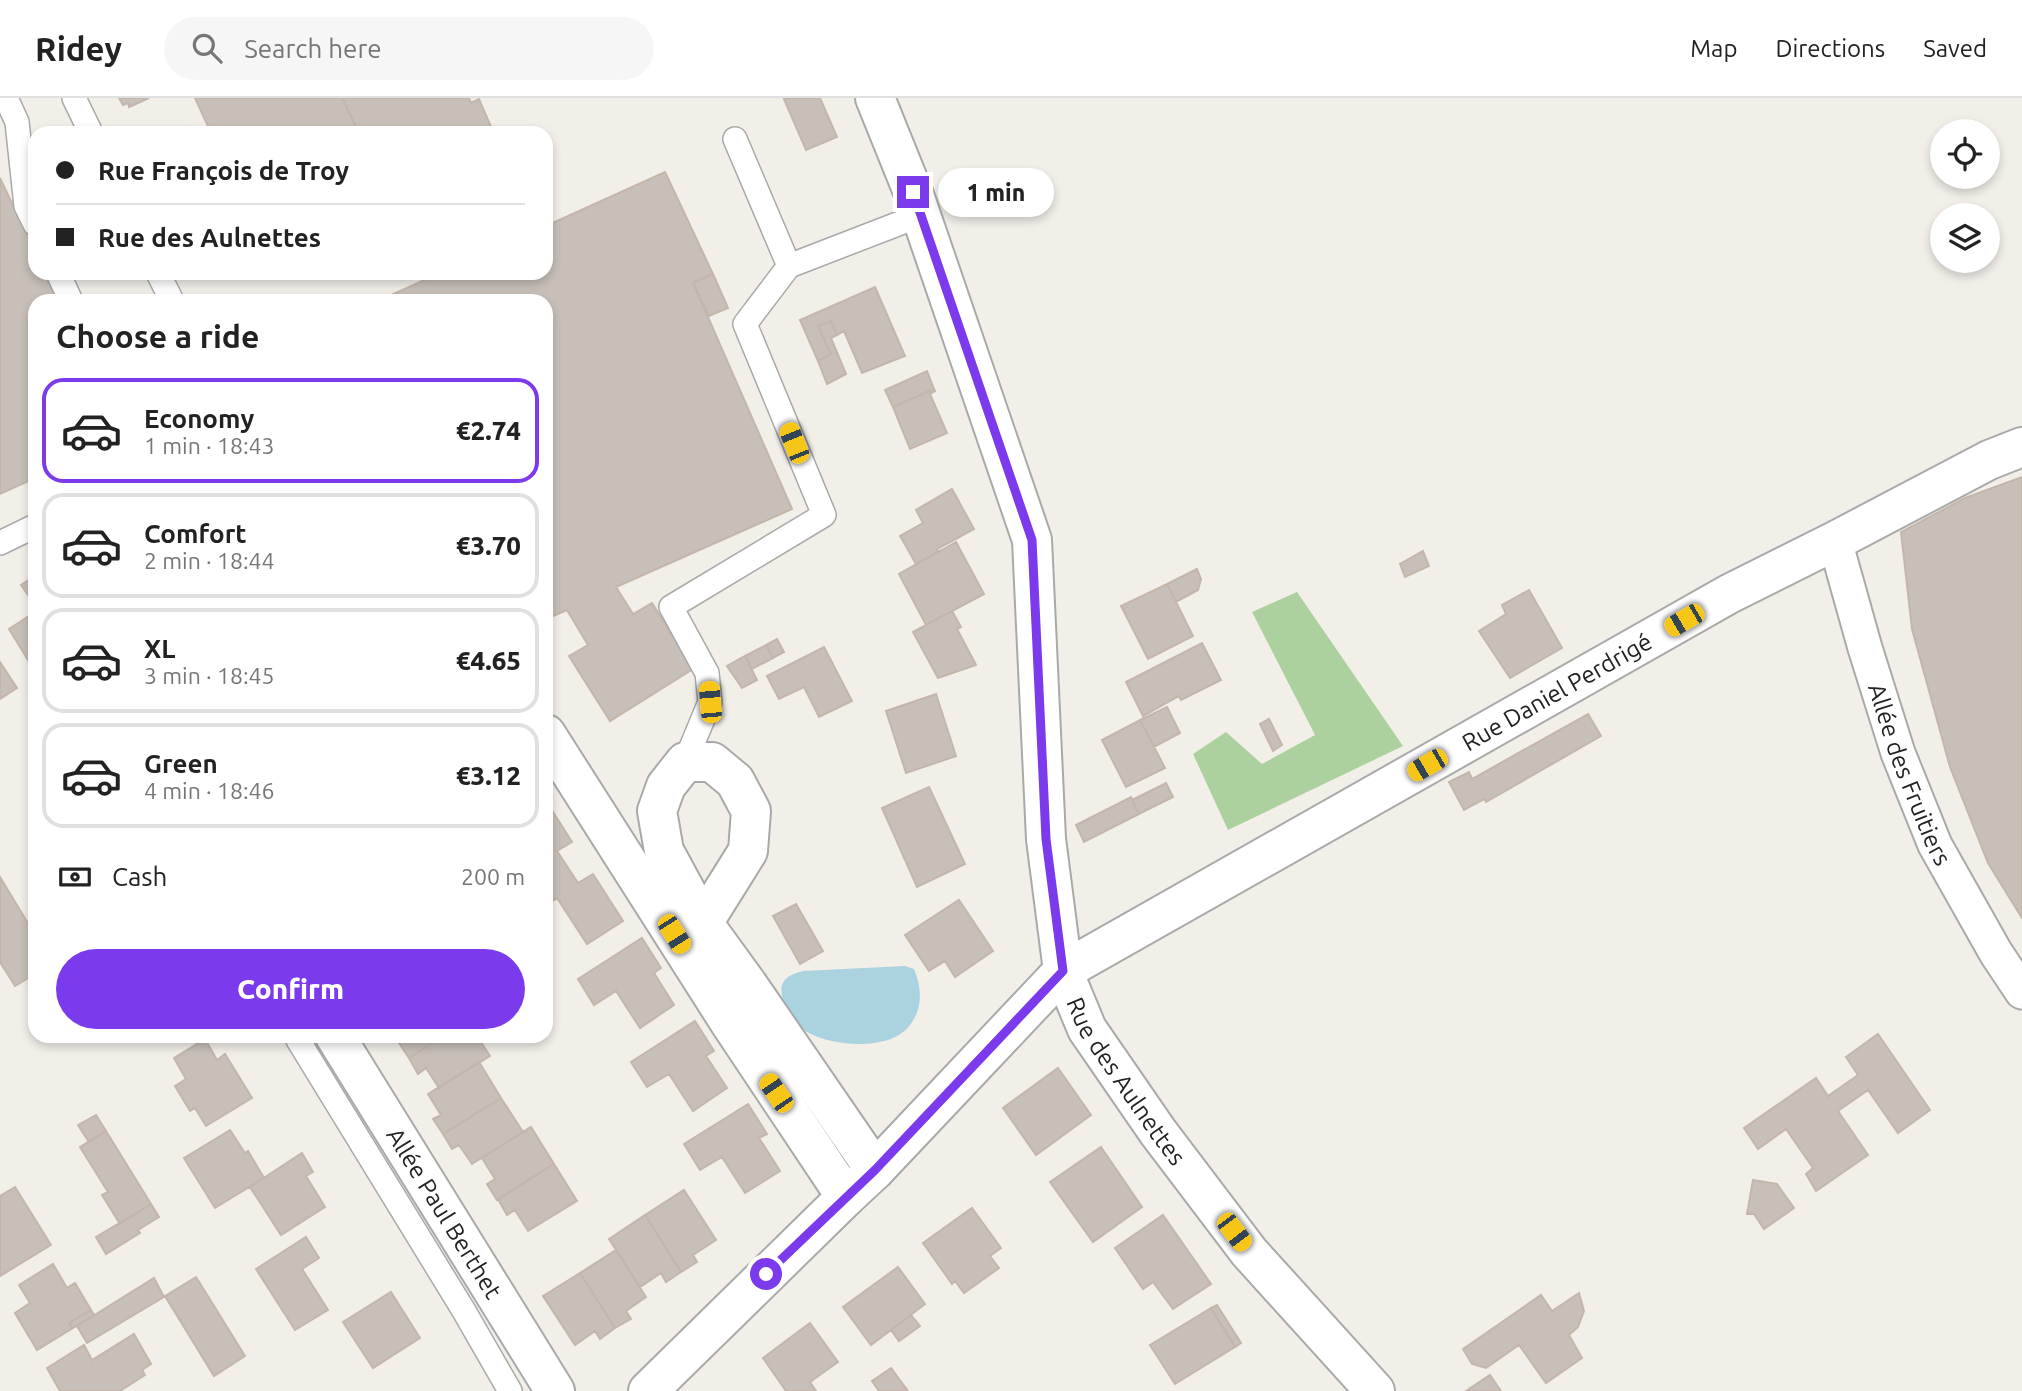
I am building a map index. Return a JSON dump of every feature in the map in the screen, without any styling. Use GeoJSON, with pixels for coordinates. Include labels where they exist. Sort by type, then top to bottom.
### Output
{"type":"FeatureCollection","features":[{"type":"Feature","properties":{"kind":"street","name":"Rue des Aulnettes"},"geometry":{"type":"LineString","coordinates":[[875,98],[921,215],[1032,540],[1046,839],[1063,971],[1087,1029],[1158,1132],[1249,1252],[1375,1391]]}},
{"type":"Feature","properties":{"kind":"street","name":"Rue Daniel Perdrigé"},"geometry":{"type":"LineString","coordinates":[[648,1391],[875,1170],[1063,971],[1729,594],[1989,460],[2022,447]]}},
{"type":"Feature","properties":{"kind":"street","name":"Allée des Fruitiers"},"geometry":{"type":"LineString","coordinates":[[1835,541],[1898,753],[1935,845],[1996,953],[2022,992]]}},
{"type":"Feature","properties":{"kind":"street"},"geometry":{"type":"LineString","coordinates":[[553,745],[730,1023],[846,1197]]}},
{"type":"Feature","properties":{"kind":"street"},"geometry":{"type":"LineString","coordinates":[[703,923],[748,850],[751,811],[735,781],[712,762],[685,762],[666,786],[657,811],[664,850],[703,923],[875,1170]]}},
{"type":"Feature","properties":{"kind":"street","name":"Allée Paul Berthet"},"geometry":{"type":"LineString","coordinates":[[320,1043],[555,1391]]}},
{"type":"Feature","properties":{"kind":"lane"},"geometry":{"type":"LineString","coordinates":[[6,98],[18,122],[28,210]]}},
{"type":"Feature","properties":{"kind":"lane"},"geometry":{"type":"LineString","coordinates":[[74,98],[88,126]]}},
{"type":"Feature","properties":{"kind":"lane"},"geometry":{"type":"LineString","coordinates":[[735,139],[789,266]]}},
{"type":"Feature","properties":{"kind":"lane"},"geometry":{"type":"LineString","coordinates":[[685,762],[710,702],[707,673],[671,607],[824,515],[745,324],[789,266],[921,215]]}},
{"type":"Feature","properties":{"kind":"lane"},"geometry":{"type":"LineString","coordinates":[[0,544],[28,530]]}},
{"type":"Feature","properties":{"kind":"lane"},"geometry":{"type":"LineString","coordinates":[[320,1043],[510,1391]]}},
{"type":"Feature","properties":{"kind":"green space"},"geometry":{"type":"Polygon","coordinates":[[[1297,592],[1403,746],[1228,830],[1193,754],[1226,732],[1262,764],[1315,735],[1252,612],[1297,592]]]}},
{"type":"Feature","properties":{"kind":"water"},"geometry":{"type":"Polygon","coordinates":[[[905,966],[914,969],[917,976],[920,991],[917,1012],[910,1025],[901,1033],[877,1043],[847,1043],[820,1038],[795,1022],[783,1002],[782,985],[789,976],[803,971],[905,966]]]}},
{"type":"Feature","properties":{"kind":"building"},"geometry":{"type":"Polygon","coordinates":[[[119,98],[149,98],[129,107],[128,103],[123,105],[119,98]]]}},
{"type":"Feature","properties":{"kind":"building"},"geometry":{"type":"Polygon","coordinates":[[[195,98],[342,98],[356,126],[208,126],[195,98]]]}},
{"type":"Feature","properties":{"kind":"building"},"geometry":{"type":"Polygon","coordinates":[[[342,98],[469,98],[471,103],[479,99],[491,126],[356,126],[342,98]]]}},
{"type":"Feature","properties":{"kind":"building"},"geometry":{"type":"Polygon","coordinates":[[[820,98],[837,137],[806,150],[784,99],[820,98]]]}},
{"type":"Feature","properties":{"kind":"building"},"geometry":{"type":"Polygon","coordinates":[[[665,172],[713,274],[693,283],[792,509],[616,587],[633,614],[652,603],[693,669],[610,721],[569,656],[588,645],[567,610],[553,616],[553,294],[394,294],[424,280],[553,280],[553,223],[665,172]]]}},
{"type":"Feature","properties":{"kind":"building"},"geometry":{"type":"Polygon","coordinates":[[[0,178],[28,237],[28,280],[48,280],[55,294],[28,294],[28,481],[0,494],[0,178]]]}},
{"type":"Feature","properties":{"kind":"building"},"geometry":{"type":"Polygon","coordinates":[[[713,274],[728,308],[709,316],[693,283],[713,274]]]}},
{"type":"Feature","properties":{"kind":"building"},"geometry":{"type":"Polygon","coordinates":[[[875,287],[905,356],[862,373],[844,331],[837,335],[831,321],[818,326],[831,354],[818,361],[800,320],[875,287]]]}},
{"type":"Feature","properties":{"kind":"building"},"geometry":{"type":"Polygon","coordinates":[[[831,321],[837,335],[831,338],[846,374],[827,384],[818,361],[831,354],[818,326],[831,321]]]}},
{"type":"Feature","properties":{"kind":"building"},"geometry":{"type":"Polygon","coordinates":[[[927,371],[934,389],[893,407],[885,390],[927,371]]]}},
{"type":"Feature","properties":{"kind":"building"},"geometry":{"type":"Polygon","coordinates":[[[934,389],[930,394],[947,433],[910,449],[893,407],[934,389]]]}},
{"type":"Feature","properties":{"kind":"building"},"geometry":{"type":"Polygon","coordinates":[[[2022,477],[2022,918],[1988,863],[1950,767],[1912,629],[1901,532],[1965,498],[2022,477]]]}},
{"type":"Feature","properties":{"kind":"building"},"geometry":{"type":"Polygon","coordinates":[[[952,489],[974,529],[916,564],[900,536],[923,523],[916,510],[952,489]]]}},
{"type":"Feature","properties":{"kind":"building"},"geometry":{"type":"Polygon","coordinates":[[[956,542],[984,594],[926,625],[899,574],[956,542]]]}},
{"type":"Feature","properties":{"kind":"building"},"geometry":{"type":"Polygon","coordinates":[[[1423,551],[1429,566],[1405,577],[1400,564],[1423,551]]]}},
{"type":"Feature","properties":{"kind":"building"},"geometry":{"type":"Polygon","coordinates":[[[1197,569],[1201,579],[1198,590],[1176,602],[1167,584],[1197,569]]]}},
{"type":"Feature","properties":{"kind":"building"},"geometry":{"type":"Polygon","coordinates":[[[28,581],[28,595],[21,585],[28,581]]]}},
{"type":"Feature","properties":{"kind":"building"},"geometry":{"type":"Polygon","coordinates":[[[1167,584],[1193,636],[1148,659],[1121,606],[1167,584]]]}},
{"type":"Feature","properties":{"kind":"building"},"geometry":{"type":"Polygon","coordinates":[[[1529,590],[1562,648],[1510,678],[1479,631],[1506,614],[1502,605],[1529,590]]]}},
{"type":"Feature","properties":{"kind":"building"},"geometry":{"type":"Polygon","coordinates":[[[952,611],[961,627],[957,629],[976,665],[938,678],[913,632],[952,611]]]}},
{"type":"Feature","properties":{"kind":"building"},"geometry":{"type":"Polygon","coordinates":[[[28,617],[28,660],[9,629],[28,617]]]}},
{"type":"Feature","properties":{"kind":"building"},"geometry":{"type":"Polygon","coordinates":[[[777,639],[784,652],[773,658],[766,645],[777,639]]]}},
{"type":"Feature","properties":{"kind":"building"},"geometry":{"type":"Polygon","coordinates":[[[1202,643],[1221,680],[1181,700],[1179,696],[1143,716],[1126,682],[1202,643]]]}},
{"type":"Feature","properties":{"kind":"building"},"geometry":{"type":"Polygon","coordinates":[[[766,645],[773,658],[752,669],[745,656],[766,645]]]}},
{"type":"Feature","properties":{"kind":"building"},"geometry":{"type":"Polygon","coordinates":[[[824,647],[852,701],[819,717],[804,687],[779,699],[767,676],[824,647]]]}},
{"type":"Feature","properties":{"kind":"building"},"geometry":{"type":"Polygon","coordinates":[[[745,656],[757,680],[742,688],[727,666],[745,656]]]}},
{"type":"Feature","properties":{"kind":"building"},"geometry":{"type":"Polygon","coordinates":[[[0,662],[17,688],[0,699],[0,662]]]}},
{"type":"Feature","properties":{"kind":"building"},"geometry":{"type":"Polygon","coordinates":[[[936,694],[956,756],[906,773],[886,711],[936,694]]]}},
{"type":"Feature","properties":{"kind":"building"},"geometry":{"type":"Polygon","coordinates":[[[1167,707],[1180,733],[1154,747],[1140,720],[1167,707]]]}},
{"type":"Feature","properties":{"kind":"building"},"geometry":{"type":"Polygon","coordinates":[[[1588,714],[1601,736],[1486,802],[1484,799],[1464,810],[1449,782],[1469,772],[1472,779],[1588,714]]]}},
{"type":"Feature","properties":{"kind":"building"},"geometry":{"type":"Polygon","coordinates":[[[1269,719],[1282,745],[1273,751],[1260,724],[1269,719]]]}},
{"type":"Feature","properties":{"kind":"building"},"geometry":{"type":"Polygon","coordinates":[[[1140,720],[1165,768],[1126,787],[1102,740],[1140,720]]]}},
{"type":"Feature","properties":{"kind":"building"},"geometry":{"type":"Polygon","coordinates":[[[1166,783],[1173,797],[1139,814],[1132,800],[1166,783]]]}},
{"type":"Feature","properties":{"kind":"building"},"geometry":{"type":"Polygon","coordinates":[[[929,787],[965,864],[917,887],[882,808],[929,787]]]}},
{"type":"Feature","properties":{"kind":"building"},"geometry":{"type":"Polygon","coordinates":[[[1131,797],[1139,814],[1084,842],[1076,825],[1131,797]]]}},
{"type":"Feature","properties":{"kind":"building"},"geometry":{"type":"Polygon","coordinates":[[[553,812],[572,842],[557,851],[578,883],[593,874],[623,921],[587,944],[557,898],[553,901],[553,812]]]}},
{"type":"Feature","properties":{"kind":"building"},"geometry":{"type":"Polygon","coordinates":[[[0,877],[28,923],[28,978],[15,986],[0,962],[0,877]]]}},
{"type":"Feature","properties":{"kind":"building"},"geometry":{"type":"Polygon","coordinates":[[[959,900],[993,951],[955,977],[945,961],[929,971],[905,935],[959,900]]]}},
{"type":"Feature","properties":{"kind":"building"},"geometry":{"type":"Polygon","coordinates":[[[796,904],[823,951],[800,964],[773,916],[796,904]]]}},
{"type":"Feature","properties":{"kind":"building"},"geometry":{"type":"Polygon","coordinates":[[[642,938],[661,968],[654,973],[674,1005],[640,1028],[616,991],[594,1005],[578,979],[642,938]]]}},
{"type":"Feature","properties":{"kind":"building"},"geometry":{"type":"Polygon","coordinates":[[[695,1021],[714,1051],[706,1056],[727,1088],[693,1111],[669,1074],[647,1087],[631,1062],[695,1021]]]}},
{"type":"Feature","properties":{"kind":"building"},"geometry":{"type":"Polygon","coordinates":[[[1878,1034],[1930,1110],[1898,1133],[1868,1090],[1838,1111],[1868,1155],[1816,1191],[1806,1174],[1813,1168],[1786,1129],[1758,1149],[1744,1128],[1816,1078],[1828,1096],[1858,1075],[1846,1057],[1878,1034]]]}},
{"type":"Feature","properties":{"kind":"building"},"geometry":{"type":"Polygon","coordinates":[[[198,1043],[207,1043],[217,1060],[225,1054],[252,1098],[206,1126],[195,1108],[190,1111],[175,1086],[186,1079],[174,1058],[198,1043]]]}},
{"type":"Feature","properties":{"kind":"building"},"geometry":{"type":"Polygon","coordinates":[[[399,1043],[432,1043],[409,1058],[399,1043]]]}},
{"type":"Feature","properties":{"kind":"building"},"geometry":{"type":"Polygon","coordinates":[[[432,1043],[482,1043],[490,1056],[439,1088],[426,1068],[418,1074],[409,1058],[432,1043]]]}},
{"type":"Feature","properties":{"kind":"building"},"geometry":{"type":"Polygon","coordinates":[[[479,1062],[501,1098],[443,1134],[433,1119],[441,1115],[428,1094],[479,1062]]]}},
{"type":"Feature","properties":{"kind":"building"},"geometry":{"type":"Polygon","coordinates":[[[1058,1068],[1091,1115],[1036,1155],[1003,1108],[1058,1068]]]}},
{"type":"Feature","properties":{"kind":"building"},"geometry":{"type":"Polygon","coordinates":[[[501,1098],[523,1132],[472,1164],[459,1145],[452,1149],[443,1134],[501,1098]]]}},
{"type":"Feature","properties":{"kind":"building"},"geometry":{"type":"Polygon","coordinates":[[[748,1104],[767,1134],[759,1138],[780,1171],[745,1193],[722,1157],[700,1170],[684,1144],[748,1104]]]}},
{"type":"Feature","properties":{"kind":"building"},"geometry":{"type":"Polygon","coordinates":[[[96,1115],[106,1131],[89,1142],[78,1125],[96,1115]]]}},
{"type":"Feature","properties":{"kind":"building"},"geometry":{"type":"Polygon","coordinates":[[[531,1127],[554,1164],[497,1200],[487,1184],[495,1179],[482,1158],[531,1127]]]}},
{"type":"Feature","properties":{"kind":"building"},"geometry":{"type":"Polygon","coordinates":[[[230,1130],[245,1153],[248,1151],[264,1178],[215,1208],[184,1158],[230,1130]]]}},
{"type":"Feature","properties":{"kind":"building"},"geometry":{"type":"Polygon","coordinates":[[[106,1131],[151,1204],[120,1224],[102,1195],[108,1192],[80,1147],[106,1131]]]}},
{"type":"Feature","properties":{"kind":"building"},"geometry":{"type":"Polygon","coordinates":[[[1101,1147],[1142,1207],[1093,1242],[1050,1182],[1101,1147]]]}},
{"type":"Feature","properties":{"kind":"building"},"geometry":{"type":"Polygon","coordinates":[[[302,1153],[313,1172],[306,1176],[325,1207],[281,1235],[250,1187],[302,1153]]]}},
{"type":"Feature","properties":{"kind":"building"},"geometry":{"type":"Polygon","coordinates":[[[554,1164],[577,1201],[528,1231],[515,1210],[507,1215],[498,1199],[554,1164]]]}},
{"type":"Feature","properties":{"kind":"building"},"geometry":{"type":"Polygon","coordinates":[[[1753,1180],[1777,1184],[1794,1208],[1764,1229],[1754,1214],[1747,1214],[1753,1180]]]}},
{"type":"Feature","properties":{"kind":"building"},"geometry":{"type":"Polygon","coordinates":[[[15,1187],[51,1245],[0,1276],[0,1196],[15,1187]]]}},
{"type":"Feature","properties":{"kind":"building"},"geometry":{"type":"Polygon","coordinates":[[[684,1190],[716,1240],[693,1255],[697,1262],[681,1272],[645,1215],[684,1190]]]}},
{"type":"Feature","properties":{"kind":"building"},"geometry":{"type":"Polygon","coordinates":[[[151,1204],[159,1217],[138,1230],[140,1233],[106,1254],[96,1237],[151,1204]]]}},
{"type":"Feature","properties":{"kind":"building"},"geometry":{"type":"Polygon","coordinates":[[[972,1208],[1001,1248],[990,1256],[999,1268],[964,1293],[955,1281],[952,1284],[923,1243],[972,1208]]]}},
{"type":"Feature","properties":{"kind":"building"},"geometry":{"type":"Polygon","coordinates":[[[645,1215],[681,1272],[666,1282],[661,1273],[640,1287],[609,1239],[645,1215]]]}},
{"type":"Feature","properties":{"kind":"building"},"geometry":{"type":"Polygon","coordinates":[[[1163,1215],[1211,1284],[1173,1309],[1153,1282],[1143,1289],[1115,1248],[1163,1215]]]}},
{"type":"Feature","properties":{"kind":"building"},"geometry":{"type":"Polygon","coordinates":[[[306,1237],[319,1258],[302,1269],[328,1310],[295,1330],[256,1269],[306,1237]]]}},
{"type":"Feature","properties":{"kind":"building"},"geometry":{"type":"Polygon","coordinates":[[[616,1250],[646,1297],[626,1311],[631,1319],[615,1328],[580,1273],[616,1250]]]}},
{"type":"Feature","properties":{"kind":"building"},"geometry":{"type":"Polygon","coordinates":[[[53,1264],[67,1288],[75,1283],[91,1310],[69,1323],[73,1328],[37,1350],[15,1313],[30,1303],[19,1285],[53,1264]]]}},
{"type":"Feature","properties":{"kind":"building"},"geometry":{"type":"Polygon","coordinates":[[[898,1267],[925,1304],[871,1345],[843,1307],[898,1267]]]}},
{"type":"Feature","properties":{"kind":"building"},"geometry":{"type":"Polygon","coordinates":[[[580,1273],[615,1328],[600,1339],[595,1331],[575,1345],[543,1296],[580,1273]]]}},
{"type":"Feature","properties":{"kind":"building"},"geometry":{"type":"Polygon","coordinates":[[[196,1277],[245,1356],[214,1376],[165,1296],[196,1277]]]}},
{"type":"Feature","properties":{"kind":"building"},"geometry":{"type":"Polygon","coordinates":[[[154,1278],[164,1297],[87,1343],[77,1326],[154,1278]]]}},
{"type":"Feature","properties":{"kind":"building"},"geometry":{"type":"Polygon","coordinates":[[[391,1292],[420,1338],[373,1368],[343,1322],[391,1292]]]}},
{"type":"Feature","properties":{"kind":"building"},"geometry":{"type":"Polygon","coordinates":[[[1579,1293],[1584,1311],[1578,1327],[1569,1335],[1582,1358],[1546,1383],[1519,1345],[1486,1368],[1472,1364],[1463,1349],[1541,1295],[1552,1311],[1579,1293]]]}},
{"type":"Feature","properties":{"kind":"building"},"geometry":{"type":"Polygon","coordinates":[[[1217,1305],[1241,1343],[1235,1347],[1211,1308],[1217,1305]]]}},
{"type":"Feature","properties":{"kind":"building"},"geometry":{"type":"Polygon","coordinates":[[[1211,1308],[1235,1347],[1175,1384],[1150,1345],[1211,1308]]]}},
{"type":"Feature","properties":{"kind":"building"},"geometry":{"type":"Polygon","coordinates":[[[91,1310],[94,1315],[73,1328],[69,1323],[91,1310]]]}},
{"type":"Feature","properties":{"kind":"building"},"geometry":{"type":"Polygon","coordinates":[[[911,1315],[920,1326],[899,1341],[891,1330],[911,1315]]]}},
{"type":"Feature","properties":{"kind":"building"},"geometry":{"type":"Polygon","coordinates":[[[810,1323],[838,1362],[810,1382],[816,1391],[786,1391],[763,1358],[810,1323]]]}},
{"type":"Feature","properties":{"kind":"building"},"geometry":{"type":"Polygon","coordinates":[[[134,1334],[151,1364],[142,1370],[145,1375],[120,1391],[60,1391],[47,1368],[84,1345],[92,1360],[134,1334]]]}},
{"type":"Feature","properties":{"kind":"building"},"geometry":{"type":"Polygon","coordinates":[[[891,1368],[908,1391],[879,1391],[872,1381],[891,1368]]]}},
{"type":"Feature","properties":{"kind":"building"},"geometry":{"type":"Polygon","coordinates":[[[1490,1375],[1501,1391],[1466,1391],[1490,1375]]]}},
{"type":"Feature","properties":{"kind":"route"},"geometry":{"type":"LineString","coordinates":[[766,1274],[875,1170],[1063,971],[1046,839],[1032,540],[913,192]]}}]}
